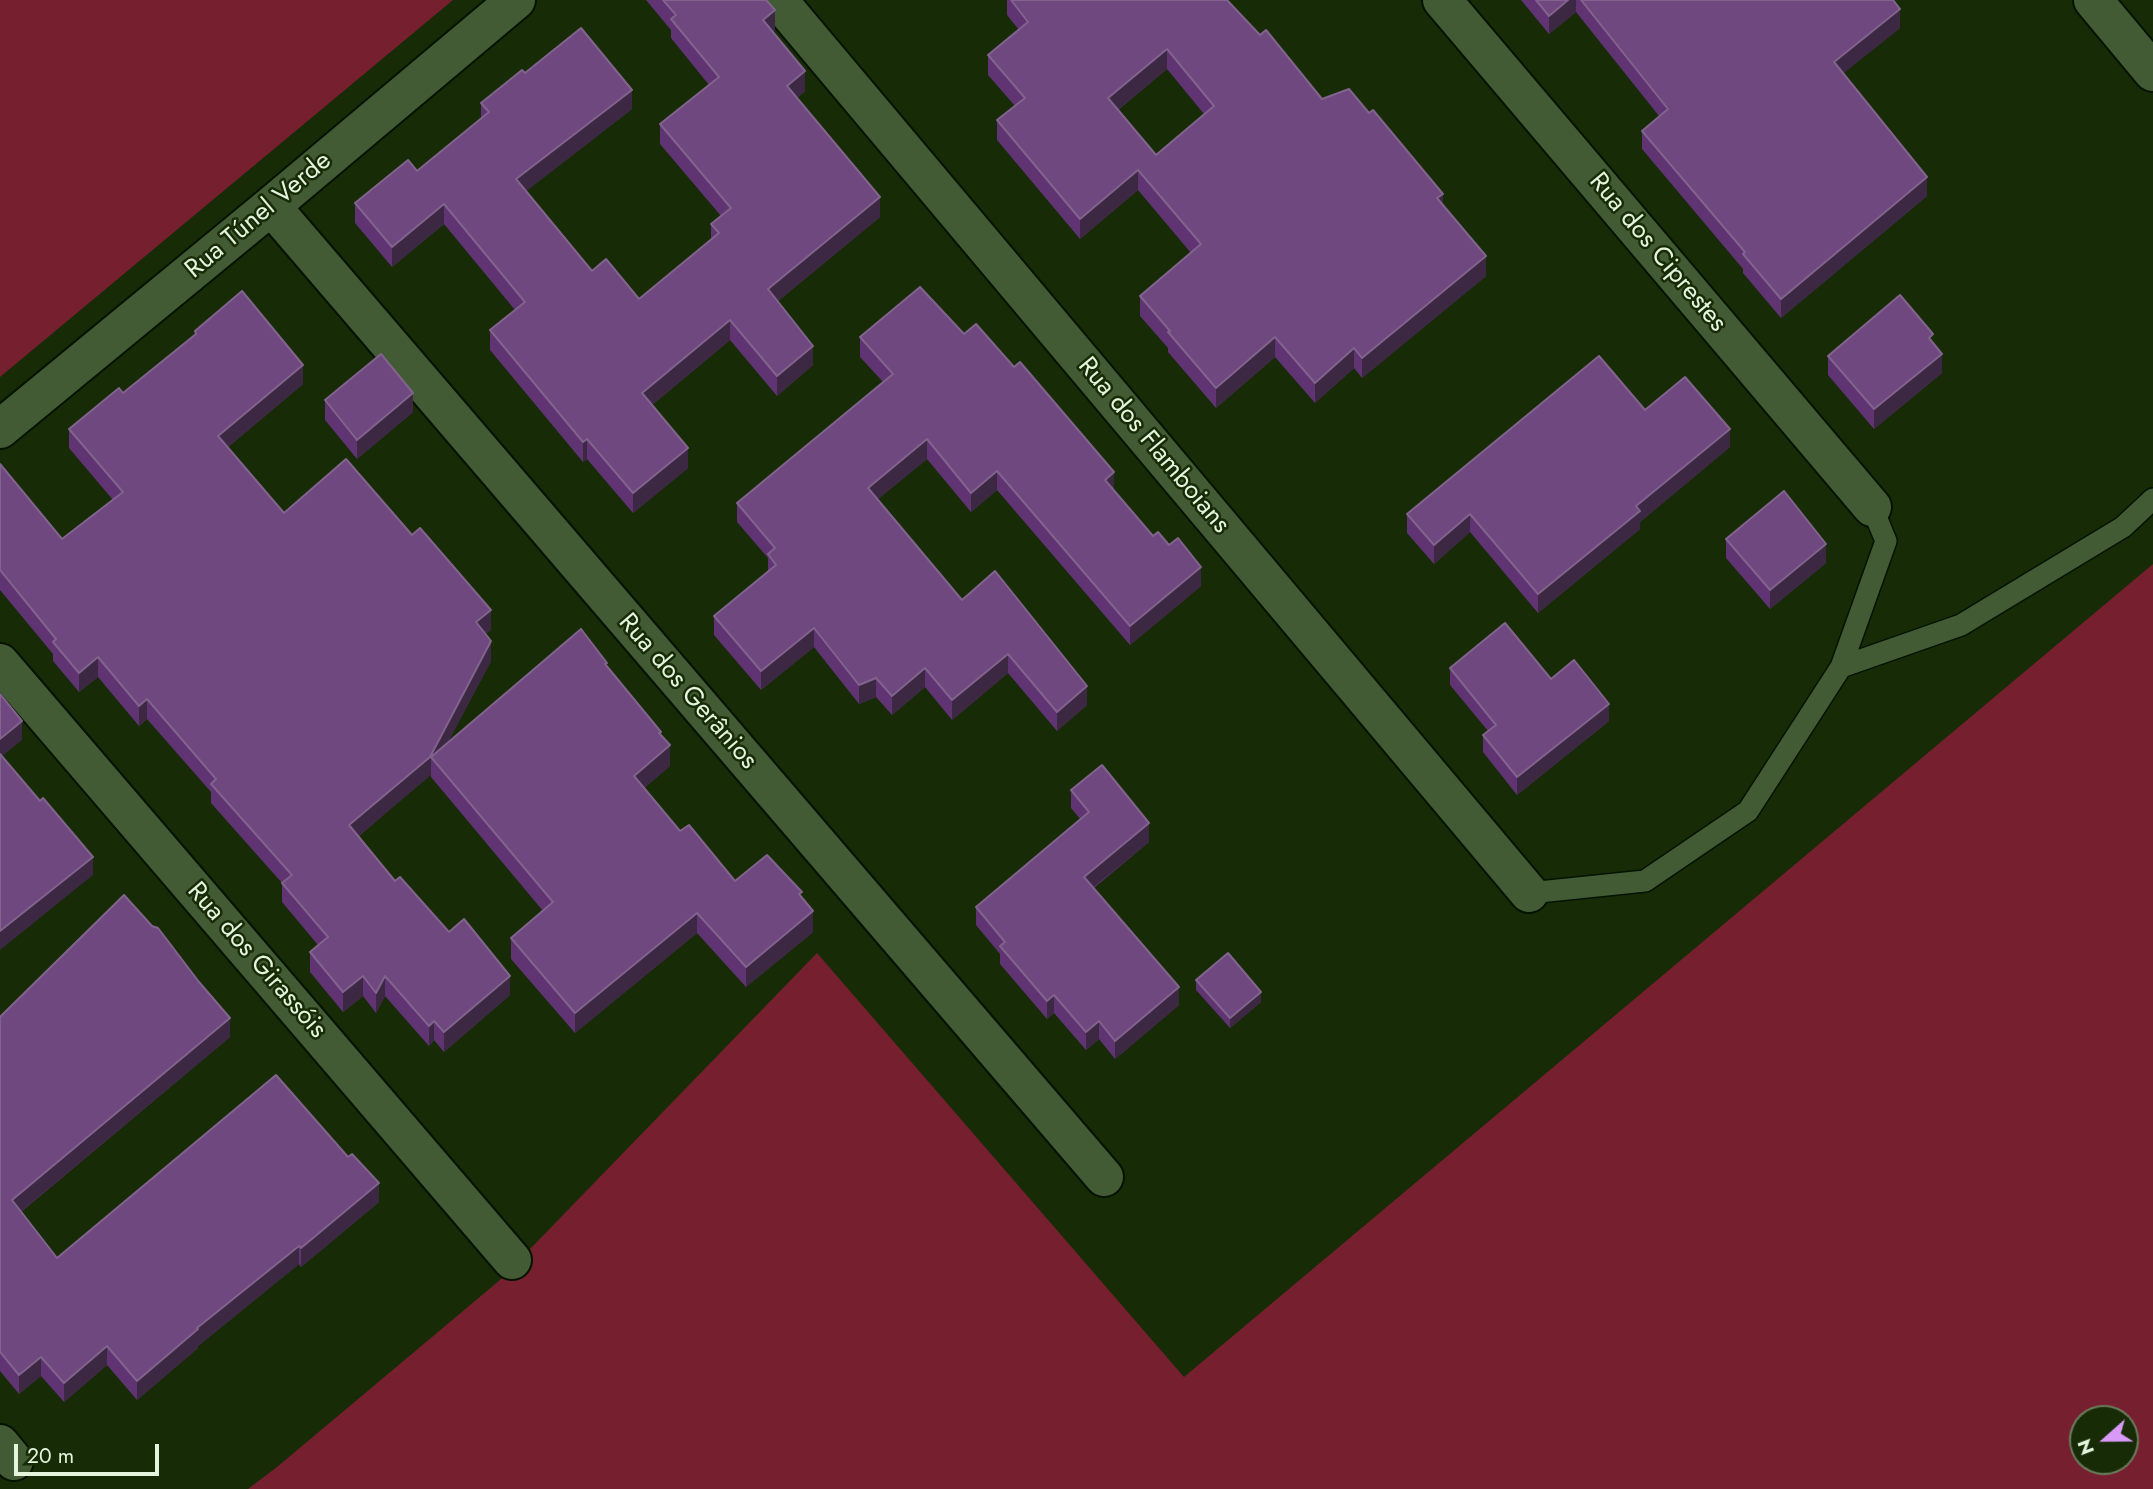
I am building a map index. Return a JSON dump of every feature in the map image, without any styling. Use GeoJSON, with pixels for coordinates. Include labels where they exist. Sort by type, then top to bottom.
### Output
{"type":"FeatureCollection","features":[{"type":"Feature","properties":{"kind":"street","name":"Rua Túnel Verde"},"geometry":{"type":"LineString","coordinates":[[0,429],[516,0]]}},
{"type":"Feature","properties":{"kind":"street","name":"Rua dos Flamboians"},"geometry":{"type":"LineString","coordinates":[[778,0],[1529,893]]}},
{"type":"Feature","properties":{"kind":"street","name":"Rua dos Ciprestes"},"geometry":{"type":"LineString","coordinates":[[1442,0],[1872,506]]}},
{"type":"Feature","properties":{"kind":"street"},"geometry":{"type":"LineString","coordinates":[[2093,0],[2153,72]]}},
{"type":"Feature","properties":{"kind":"street","name":"Rua dos Gerânios"},"geometry":{"type":"LineString","coordinates":[[271,206],[1104,1177]]}},
{"type":"Feature","properties":{"kind":"street","name":"Rua dos Girassóis"},"geometry":{"type":"LineString","coordinates":[[0,663],[512,1261]]}},
{"type":"Feature","properties":{"kind":"lane"},"geometry":{"type":"LineString","coordinates":[[1841,667],[1961,625],[2123,527],[2153,499]]}},
{"type":"Feature","properties":{"kind":"lane"},"geometry":{"type":"LineString","coordinates":[[1529,893],[1645,881],[1748,811],[1841,667],[1886,541],[1872,506]]}},
{"type":"Feature","properties":{"kind":"shaded area"},"geometry":{"type":"Polygon","coordinates":[[[0,0],[453,0],[0,377],[0,0]]]}},
{"type":"Feature","properties":{"kind":"shaded area"},"geometry":{"type":"Polygon","coordinates":[[[2153,564],[2153,1489],[248,1489],[500,1280],[817,953],[1184,1377],[2153,564]]]}},
{"type":"Feature","properties":{"kind":"building"},"geometry":{"type":"Polygon","coordinates":[[[663,0],[766,0],[775,10],[763,20],[805,71],[787,86],[880,197],[768,289],[813,346],[777,376],[730,320],[642,393],[688,448],[633,493],[587,439],[583,442],[490,330],[525,302],[444,204],[392,247],[355,203],[408,160],[417,171],[489,112],[481,103],[522,70],[525,73],[581,28],[632,90],[516,179],[592,271],[606,259],[639,299],[719,233],[711,224],[731,208],[660,124],[719,77],[671,19],[676,15],[663,0]]]}},
{"type":"Feature","properties":{"kind":"building"},"geometry":{"type":"Polygon","coordinates":[[[1011,0],[1227,0],[1260,35],[1266,30],[1322,99],[1349,89],[1369,113],[1373,110],[1443,194],[1437,198],[1486,256],[1362,358],[1354,348],[1315,383],[1275,337],[1216,388],[1140,296],[1201,244],[1138,170],[1080,219],[997,120],[1025,98],[988,55],[1028,22],[1011,0]],[[1167,49],[1108,98],[1156,155],[1214,106],[1167,49]]]}},
{"type":"Feature","properties":{"kind":"building"},"geometry":{"type":"Polygon","coordinates":[[[1536,0],[1568,0],[1549,16],[1536,0]]]}},
{"type":"Feature","properties":{"kind":"building"},"geometry":{"type":"Polygon","coordinates":[[[1581,0],[1893,0],[1900,9],[1834,62],[1927,177],[1781,299],[1743,254],[1745,252],[1642,131],[1668,109],[1581,0]]]}},
{"type":"Feature","properties":{"kind":"building"},"geometry":{"type":"Polygon","coordinates":[[[920,287],[964,334],[976,324],[1014,367],[1020,362],[1114,472],[1105,480],[1153,536],[1158,532],[1169,545],[1178,538],[1201,567],[1130,626],[997,471],[971,493],[927,439],[868,488],[962,600],[995,571],[1087,686],[1057,712],[1008,654],[952,700],[925,668],[892,696],[876,678],[859,685],[814,628],[761,671],[714,616],[776,565],[768,554],[775,548],[737,503],[893,374],[860,337],[920,287]]]}},
{"type":"Feature","properties":{"kind":"building"},"geometry":{"type":"Polygon","coordinates":[[[242,291],[303,365],[218,436],[284,513],[346,459],[412,535],[420,528],[491,610],[476,622],[491,641],[430,757],[349,825],[395,881],[400,877],[449,932],[464,919],[510,976],[444,1032],[434,1021],[429,1026],[385,976],[376,993],[363,976],[343,992],[310,952],[328,937],[282,883],[292,875],[211,784],[216,779],[147,699],[139,706],[98,657],[79,673],[53,642],[56,639],[0,570],[0,464],[62,539],[123,492],[69,429],[119,388],[123,393],[196,334],[195,331],[242,291]]]}},
{"type":"Feature","properties":{"kind":"building"},"geometry":{"type":"Polygon","coordinates":[[[1900,295],[1933,334],[1929,338],[1942,354],[1874,409],[1828,356],[1900,295]]]}},
{"type":"Feature","properties":{"kind":"building"},"geometry":{"type":"Polygon","coordinates":[[[381,354],[413,393],[357,440],[325,400],[381,354]]]}},
{"type":"Feature","properties":{"kind":"building"},"geometry":{"type":"Polygon","coordinates":[[[1599,356],[1645,410],[1685,377],[1730,429],[1636,506],[1640,511],[1538,594],[1470,514],[1434,545],[1407,514],[1599,356]]]}},
{"type":"Feature","properties":{"kind":"building"},"geometry":{"type":"Polygon","coordinates":[[[1784,491],[1826,544],[1770,590],[1726,539],[1784,491]]]}},
{"type":"Feature","properties":{"kind":"building"},"geometry":{"type":"Polygon","coordinates":[[[1505,623],[1551,679],[1574,660],[1609,704],[1517,777],[1483,735],[1496,725],[1450,668],[1505,623]]]}},
{"type":"Feature","properties":{"kind":"building"},"geometry":{"type":"Polygon","coordinates":[[[581,629],[607,663],[605,664],[670,745],[634,776],[680,831],[689,825],[735,881],[767,855],[802,892],[799,894],[813,911],[746,967],[697,913],[575,1013],[511,938],[553,902],[431,757],[581,629]]]}},
{"type":"Feature","properties":{"kind":"building"},"geometry":{"type":"Polygon","coordinates":[[[0,694],[22,721],[0,739],[0,694]]]}},
{"type":"Feature","properties":{"kind":"building"},"geometry":{"type":"Polygon","coordinates":[[[0,754],[40,801],[43,798],[93,857],[0,931],[0,754]]]}},
{"type":"Feature","properties":{"kind":"building"},"geometry":{"type":"Polygon","coordinates":[[[1102,765],[1149,823],[1084,877],[1179,987],[1115,1041],[1099,1021],[1086,1032],[1054,995],[1047,1001],[1000,946],[1005,942],[976,907],[1089,812],[1071,790],[1102,765]]]}},
{"type":"Feature","properties":{"kind":"building"},"geometry":{"type":"Polygon","coordinates":[[[124,895],[152,926],[158,928],[230,1018],[12,1200],[57,1258],[276,1075],[348,1157],[352,1154],[379,1183],[301,1248],[299,1246],[197,1328],[137,1381],[107,1346],[64,1383],[41,1357],[19,1375],[0,1352],[0,1017],[124,895]]]}},
{"type":"Feature","properties":{"kind":"building"},"geometry":{"type":"Polygon","coordinates":[[[1228,953],[1261,992],[1230,1018],[1196,980],[1228,953]]]}}]}
